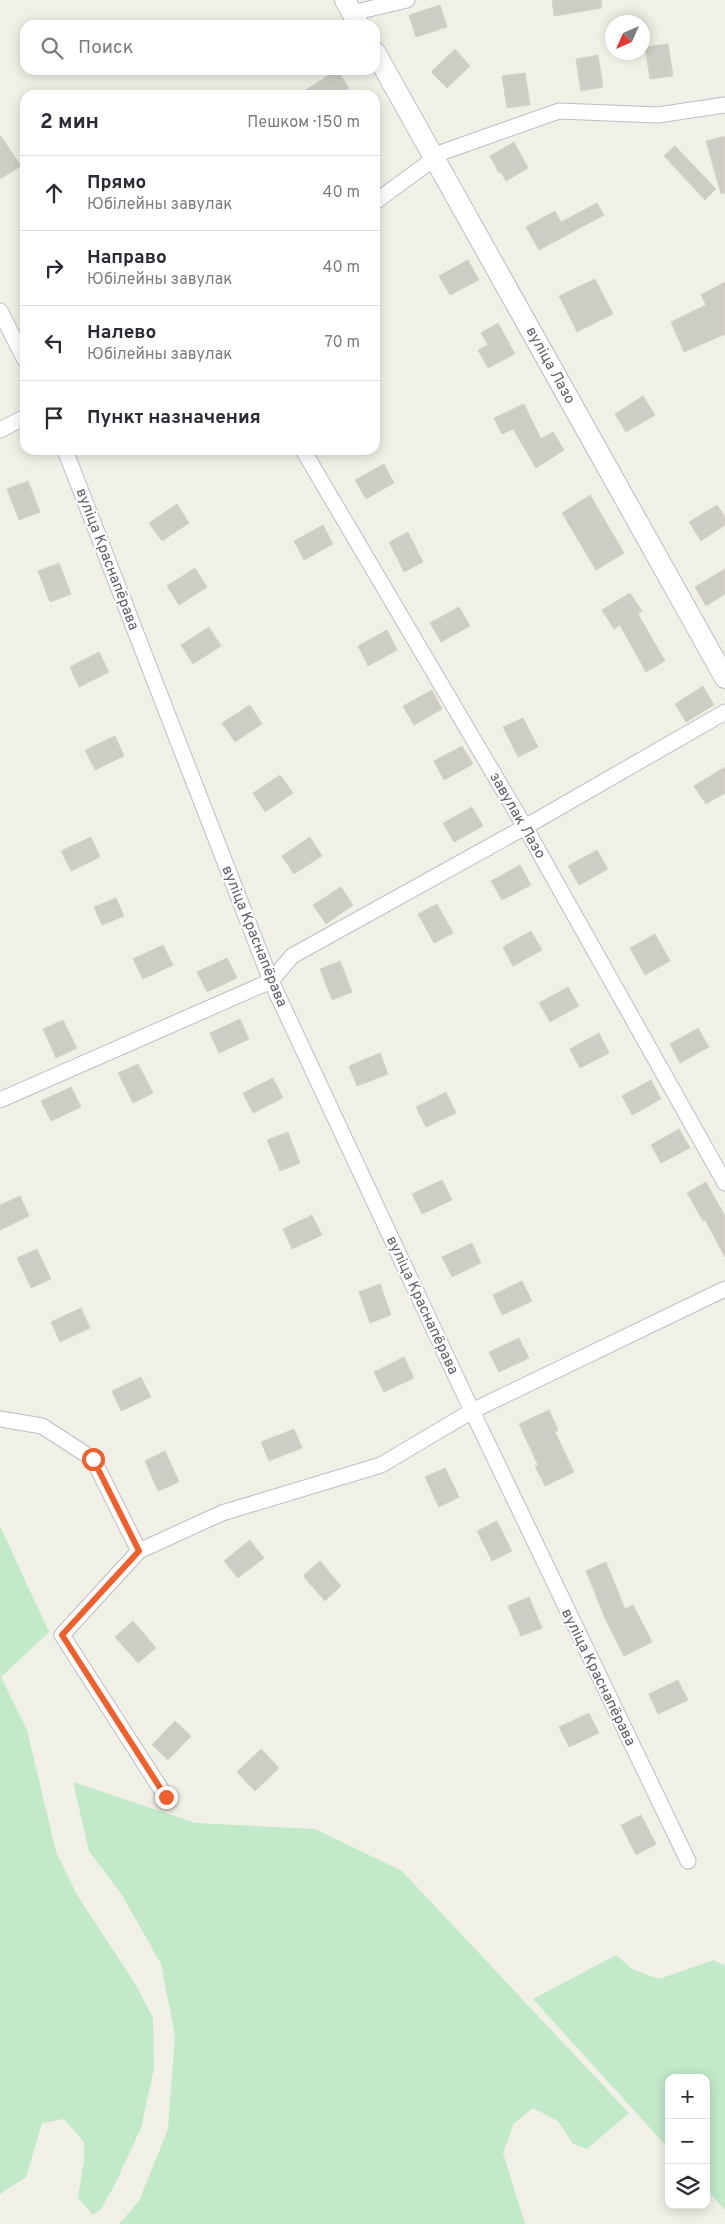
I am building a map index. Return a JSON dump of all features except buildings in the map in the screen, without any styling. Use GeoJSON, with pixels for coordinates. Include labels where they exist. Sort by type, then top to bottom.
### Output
{"type":"FeatureCollection","features":[{"type":"Feature","properties":{"kind":"main road","name":"вуліца Лазо"},"geometry":{"type":"LineString","coordinates":[[380,61],[725,678]]}},
{"type":"Feature","properties":{"kind":"street"},"geometry":{"type":"LineString","coordinates":[[352,13],[407,0]]}},
{"type":"Feature","properties":{"kind":"street"},"geometry":{"type":"LineString","coordinates":[[380,198],[435,157],[559,111],[658,115],[725,105]]}},
{"type":"Feature","properties":{"kind":"street"},"geometry":{"type":"LineString","coordinates":[[0,311],[20,350]]}},
{"type":"Feature","properties":{"kind":"street"},"geometry":{"type":"LineString","coordinates":[[0,430],[20,420]]}},
{"type":"Feature","properties":{"kind":"street","name":"вуліца Краснапёрава"},"geometry":{"type":"LineString","coordinates":[[67,455],[271,981],[472,1411],[688,1861]]}},
{"type":"Feature","properties":{"kind":"street","name":"завулак Лазо"},"geometry":{"type":"LineString","coordinates":[[306,455],[526,827],[725,1184]]}},
{"type":"Feature","properties":{"kind":"street"},"geometry":{"type":"LineString","coordinates":[[0,1100],[271,981],[292,956],[526,827],[725,712]]}},
{"type":"Feature","properties":{"kind":"street"},"geometry":{"type":"LineString","coordinates":[[166,1797],[62,1635],[139,1551],[222,1513],[381,1465],[472,1411],[725,1288]]}},
{"type":"Feature","properties":{"kind":"street"},"geometry":{"type":"LineString","coordinates":[[0,1419],[42,1426],[93,1459],[139,1551]]}},
{"type":"Feature","properties":{"kind":"green space"},"geometry":{"type":"Polygon","coordinates":[[[0,1526],[49,1632],[1,1677],[27,1730],[56,1852],[77,1895],[136,1985],[153,2018],[154,2068],[141,2128],[114,2186],[101,2209],[93,2215],[78,2198],[84,2160],[84,2142],[64,2119],[42,2123],[26,2177],[0,2194],[0,1526]]]}},
{"type":"Feature","properties":{"kind":"green space"},"geometry":{"type":"Polygon","coordinates":[[[73,1782],[195,1823],[315,1829],[402,1871],[629,2113],[587,2149],[573,2144],[558,2121],[533,2108],[514,2123],[503,2153],[525,2224],[119,2224],[139,2201],[168,2129],[175,2035],[161,1964],[122,1895],[89,1851],[73,1782]]]}},
{"type":"Feature","properties":{"kind":"green space"},"geometry":{"type":"Polygon","coordinates":[[[616,1955],[632,1969],[659,1979],[714,1960],[725,1966],[725,2210],[710,2193],[710,2074],[665,2074],[665,2145],[533,1999],[616,1955]]]}},
{"type":"Feature","properties":{"kind":"route"},"geometry":{"type":"LineString","coordinates":[[93,1459],[139,1551],[62,1635],[166,1797]]}}]}
